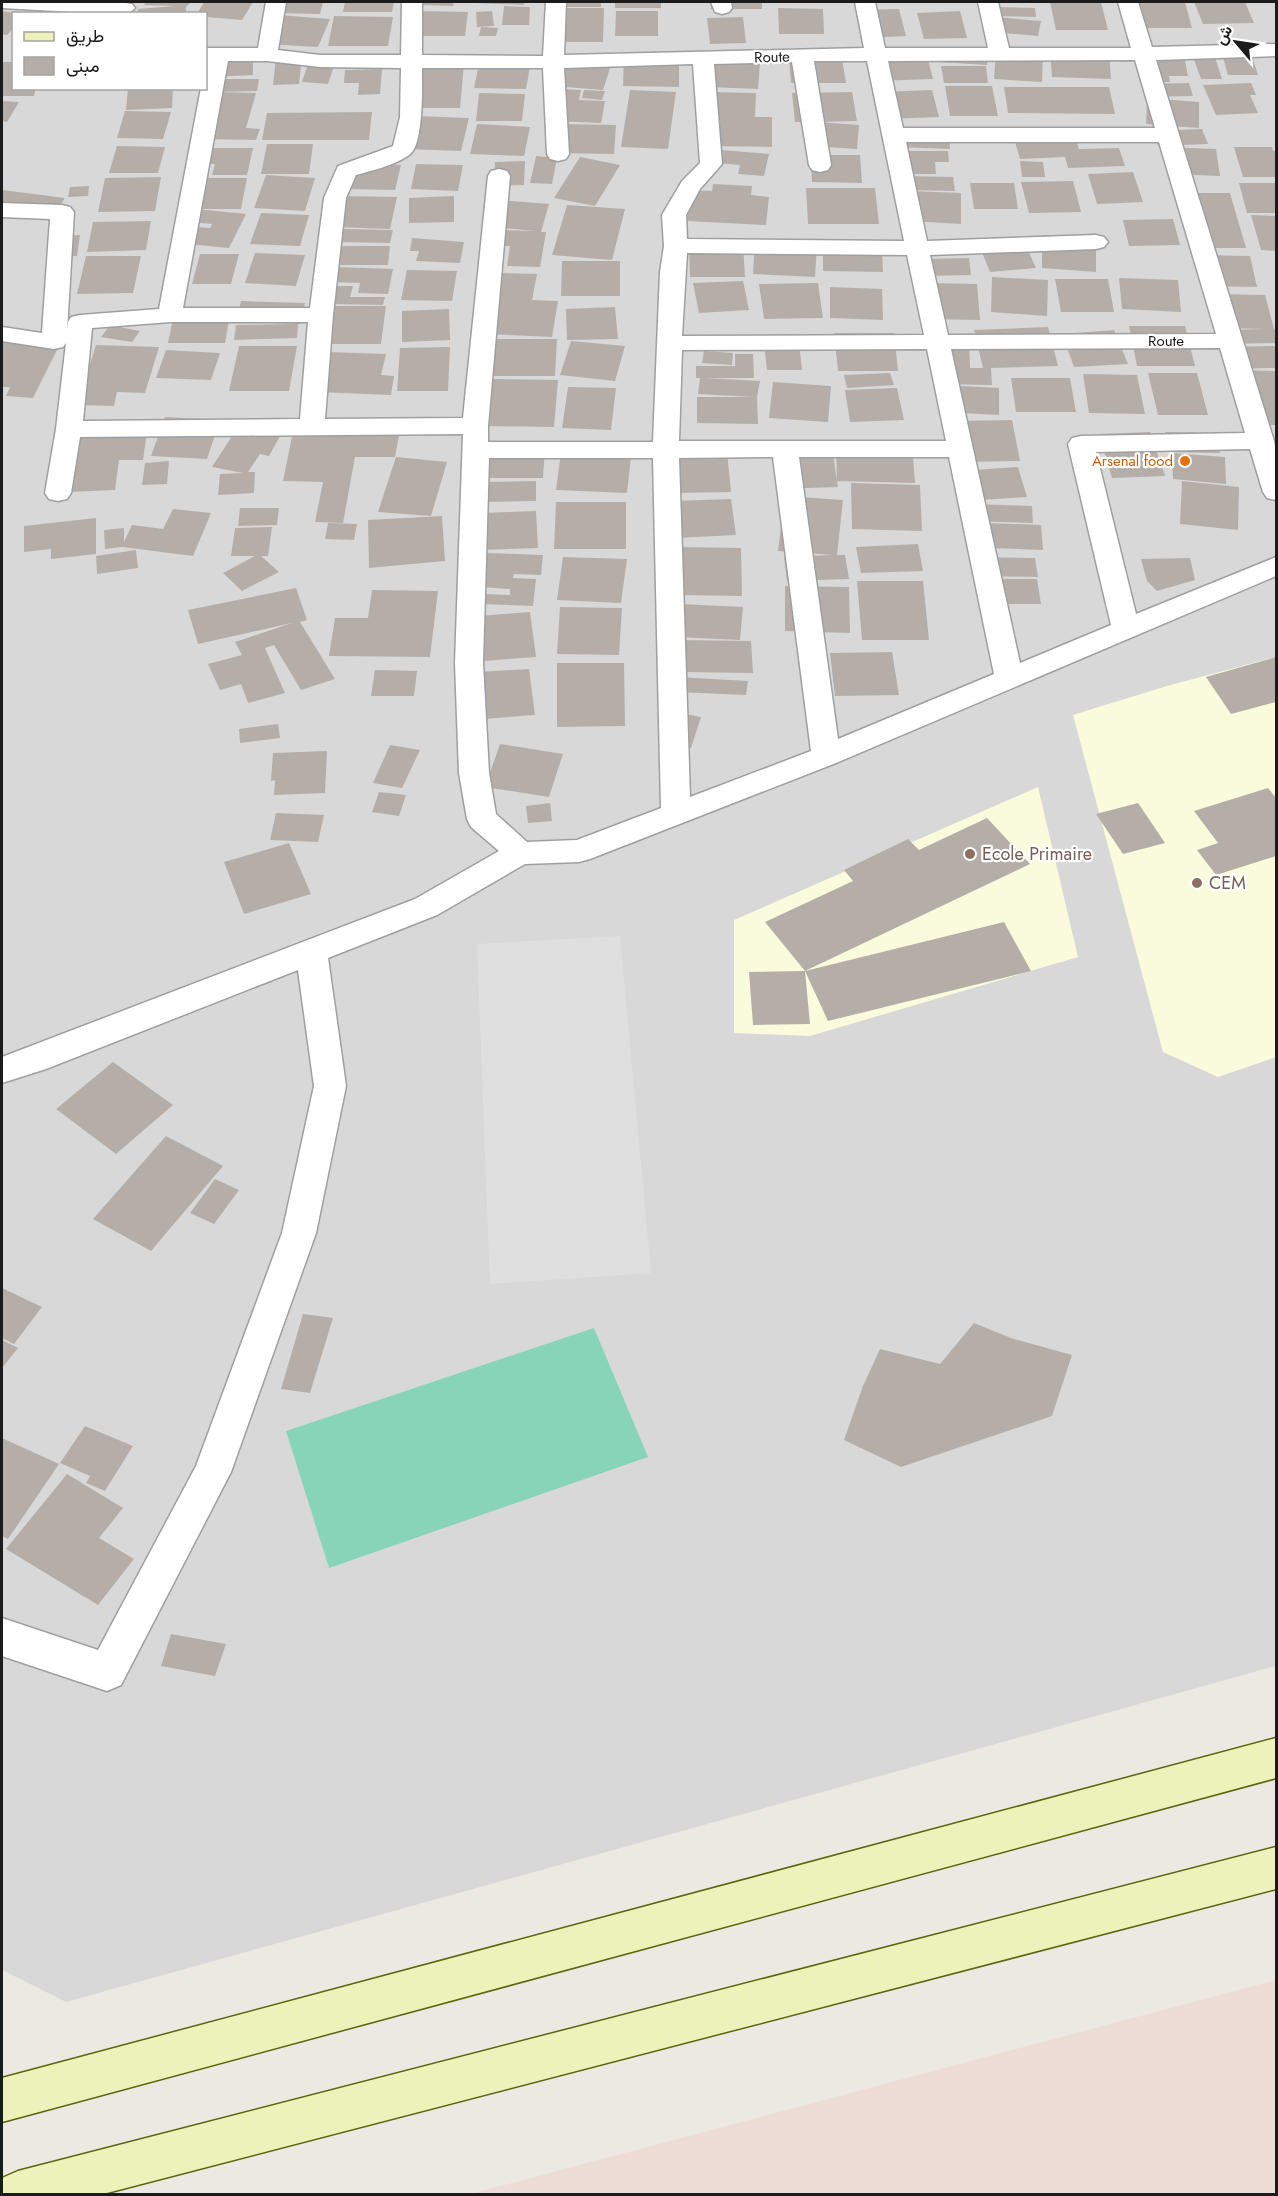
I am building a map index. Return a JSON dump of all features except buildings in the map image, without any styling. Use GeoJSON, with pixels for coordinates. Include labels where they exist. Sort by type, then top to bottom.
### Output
{"type":"FeatureCollection","features":[{"type":"Feature","properties":{"kind":"street"},"geometry":{"type":"LineString","coordinates":[[2,2],[125,8]]}},
{"type":"Feature","properties":{"kind":"street"},"geometry":{"type":"LineString","coordinates":[[267,55],[276,2]]}},
{"type":"Feature","properties":{"kind":"street"},"geometry":{"type":"LineString","coordinates":[[312,429],[321,315],[335,198],[346,171],[403,150],[411,117],[412,2]]}},
{"type":"Feature","properties":{"kind":"street"},"geometry":{"type":"LineString","coordinates":[[556,2],[553,62],[558,154]]}},
{"type":"Feature","properties":{"kind":"street"},"geometry":{"type":"LineString","coordinates":[[865,2],[1009,679]]}},
{"type":"Feature","properties":{"kind":"street"},"geometry":{"type":"LineString","coordinates":[[988,2],[1000,53]]}},
{"type":"Feature","properties":{"kind":"street"},"geometry":{"type":"LineString","coordinates":[[1128,2],[1276,492]]}},
{"type":"Feature","properties":{"kind":"street","name":"Route"},"geometry":{"type":"LineString","coordinates":[[212,54],[267,55],[320,61],[553,62],[703,60],[802,55],[1143,54],[1276,50]]}},
{"type":"Feature","properties":{"kind":"street"},"geometry":{"type":"LineString","coordinates":[[207,85],[212,54]]}},
{"type":"Feature","properties":{"kind":"street"},"geometry":{"type":"LineString","coordinates":[[802,55],[820,165]]}},
{"type":"Feature","properties":{"kind":"street"},"geometry":{"type":"LineString","coordinates":[[676,814],[666,450],[672,272],[676,246],[674,215],[690,186],[711,164],[703,60]]}},
{"type":"Feature","properties":{"kind":"street"},"geometry":{"type":"LineString","coordinates":[[170,315],[206,90]]}},
{"type":"Feature","properties":{"kind":"street"},"geometry":{"type":"LineString","coordinates":[[893,135],[1168,135]]}},
{"type":"Feature","properties":{"kind":"street"},"geometry":{"type":"LineString","coordinates":[[499,176],[476,438],[469,663],[474,773],[482,819],[520,853]]}},
{"type":"Feature","properties":{"kind":"street"},"geometry":{"type":"LineString","coordinates":[[2,210],[62,212],[54,342],[2,334]]}},
{"type":"Feature","properties":{"kind":"street"},"geometry":{"type":"LineString","coordinates":[[676,246],[917,248],[1096,242]]}},
{"type":"Feature","properties":{"kind":"street"},"geometry":{"type":"LineString","coordinates":[[58,494],[69,429],[80,322],[170,315],[321,315]]}},
{"type":"Feature","properties":{"kind":"street","name":"Route"},"geometry":{"type":"LineString","coordinates":[[671,343],[1230,340]]}},
{"type":"Feature","properties":{"kind":"street"},"geometry":{"type":"LineString","coordinates":[[69,429],[312,429],[666,450],[960,449]]}},
{"type":"Feature","properties":{"kind":"street"},"geometry":{"type":"LineString","coordinates":[[1126,630],[1081,444],[1261,441]]}},
{"type":"Feature","properties":{"kind":"street"},"geometry":{"type":"LineString","coordinates":[[785,450],[826,756]]}},
{"type":"Feature","properties":{"kind":"street"},"geometry":{"type":"LineString","coordinates":[[2,1070],[34,1060],[426,907],[520,853],[579,851],[826,756],[1276,566]]}},
{"type":"Feature","properties":{"kind":"street"},"geometry":{"type":"LineString","coordinates":[[2,1637],[108,1672],[212,1472],[299,1233],[330,1086],[311,952]]}},
{"type":"Feature","properties":{"kind":"street"},"geometry":{"type":"LineString","coordinates":[[2,2100],[1276,1758]]}},
{"type":"Feature","properties":{"kind":"street"},"geometry":{"type":"LineString","coordinates":[[18,2194],[1276,1868]]}},
{"type":"Feature","properties":{"kind":"shaded area"},"geometry":{"type":"Polygon","coordinates":[[[2,2],[1276,2],[1276,1666],[66,2002],[2,1970],[2,2]]]}},
{"type":"Feature","properties":{"kind":"shaded area","name":"CEM"},"geometry":{"type":"Polygon","coordinates":[[[1276,657],[1276,1057],[1218,1077],[1163,1052],[1073,715],[1167,686],[1276,657]]]}},
{"type":"Feature","properties":{"kind":"shaded area","name":"Ecole Primaire"},"geometry":{"type":"Polygon","coordinates":[[[1038,787],[1078,957],[810,1036],[734,1033],[734,920],[1038,787]]]}},
{"type":"Feature","properties":{"kind":"shaded area"},"geometry":{"type":"Polygon","coordinates":[[[620,936],[651,1273],[490,1284],[477,944],[620,936]]]}},
{"type":"Feature","properties":{"kind":"shaded area"},"geometry":{"type":"Polygon","coordinates":[[[1276,1980],[1276,2194],[470,2194],[1276,1980]]]}},
{"type":"Feature","properties":{"kind":"green space"},"geometry":{"type":"Polygon","coordinates":[[[594,1328],[648,1457],[329,1568],[286,1431],[594,1328]]]}},
{"type":"Feature","properties":{"kind":"place","name":"Arsenal food"},"geometry":{"type":"Point","coordinates":[1185,461]}},
{"type":"Feature","properties":{"kind":"place","name":"Ecole Primaire"},"geometry":{"type":"Point","coordinates":[970,854]}},
{"type":"Feature","properties":{"kind":"place","name":"CEM"},"geometry":{"type":"Point","coordinates":[1197,883]}}]}
